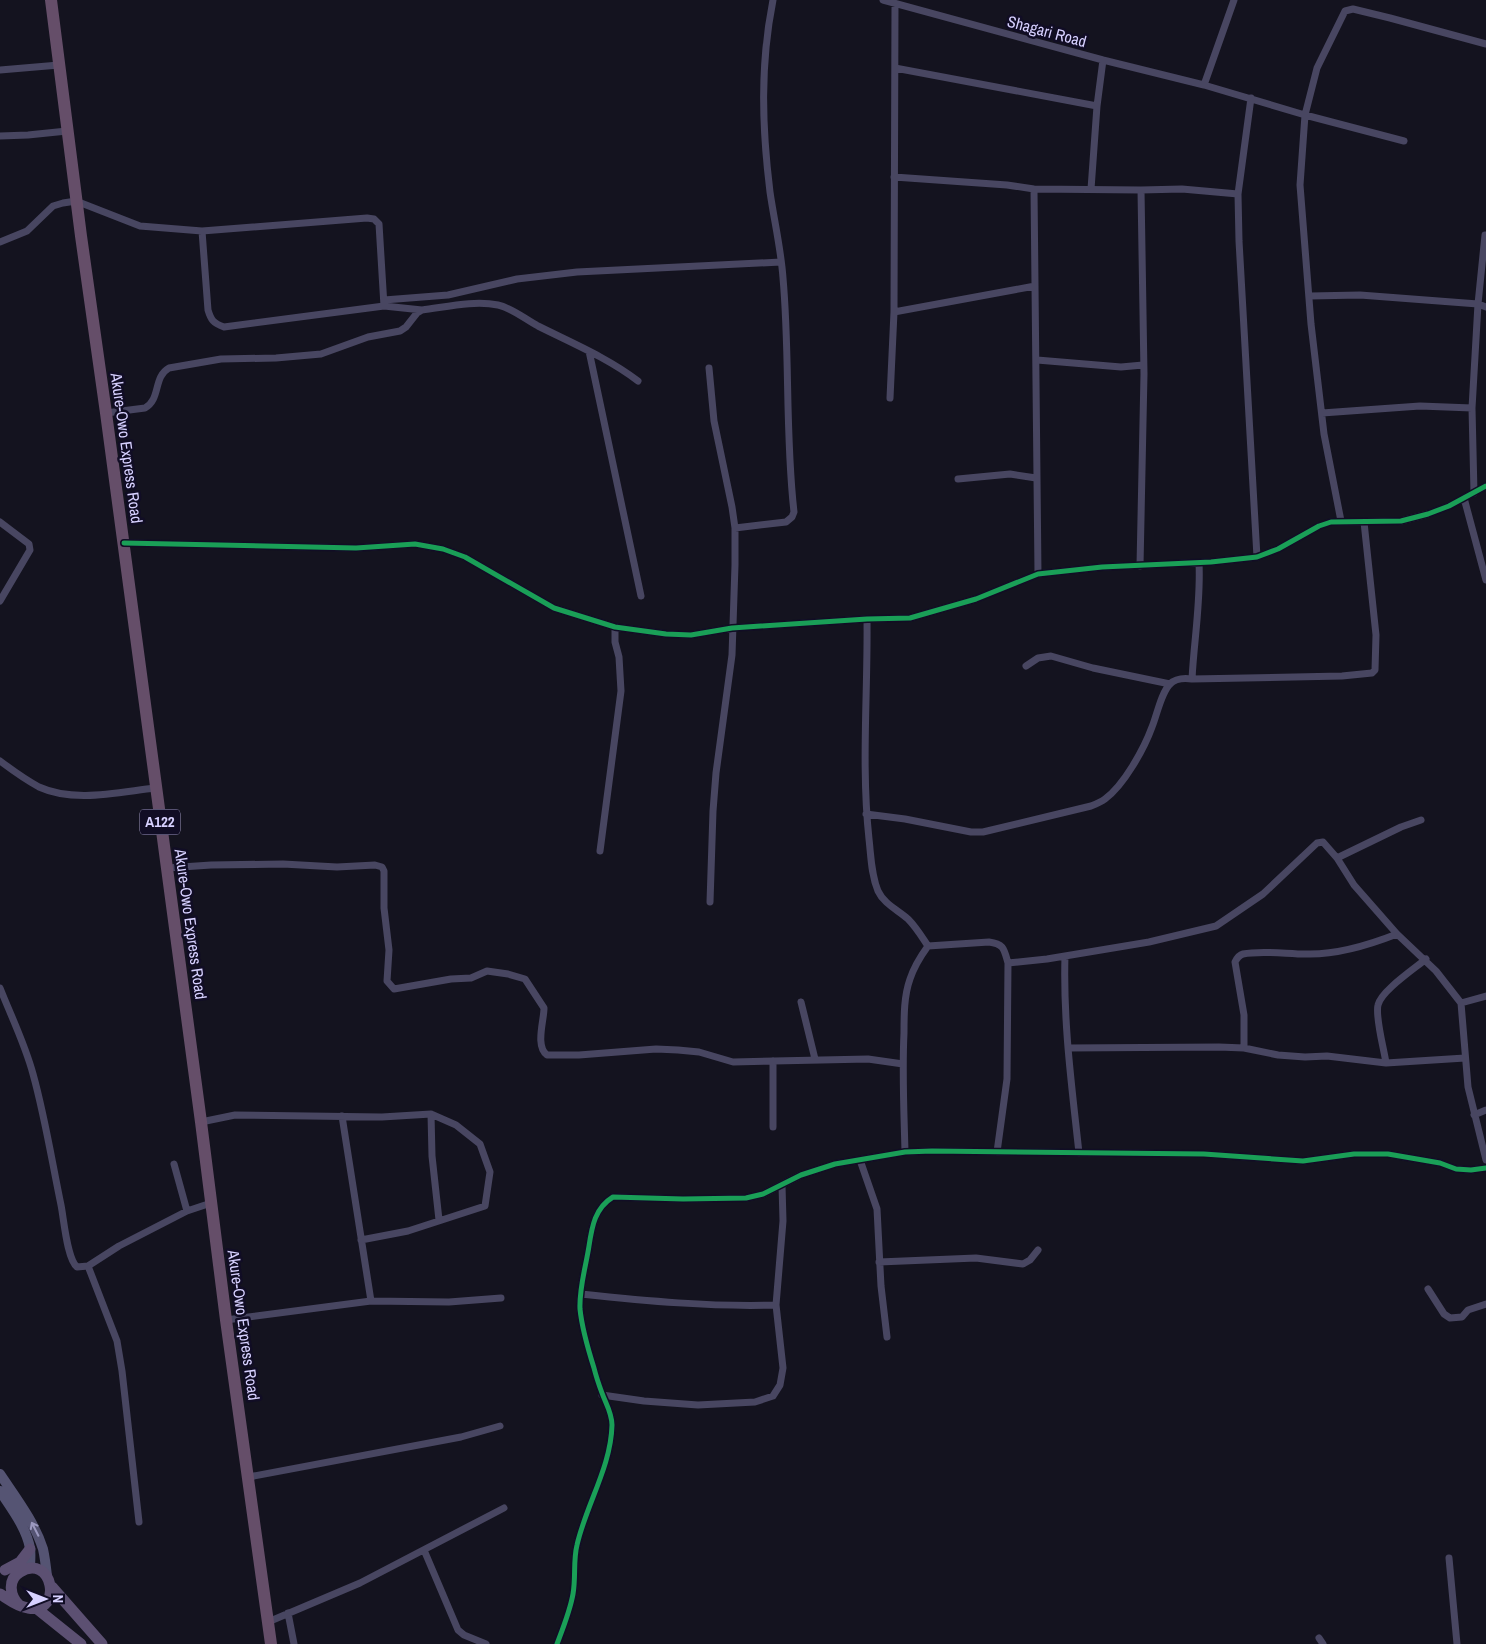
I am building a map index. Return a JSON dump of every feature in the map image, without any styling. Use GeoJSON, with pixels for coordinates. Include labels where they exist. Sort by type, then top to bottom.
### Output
{"type":"FeatureCollection","features":[{"type":"Feature","properties":{"kind":"highway","name":"Akure-Owo Express Road"},"geometry":{"type":"LineString","coordinates":[[50,0],[271,1644]]}},
{"type":"Feature","properties":{"kind":"main road"},"geometry":{"type":"LineString","coordinates":[[0,1474],[37,1534],[43,1550],[50,1581],[49,1598],[36,1608],[24,1608],[0,1594]]}},
{"type":"Feature","properties":{"kind":"main road"},"geometry":{"type":"LineString","coordinates":[[0,1491],[26,1536],[30,1548],[30,1568]]}},
{"type":"Feature","properties":{"kind":"main road"},"geometry":{"type":"LineString","coordinates":[[3,1570],[20,1562],[30,1548]]}},
{"type":"Feature","properties":{"kind":"main road"},"geometry":{"type":"LineString","coordinates":[[19,1605],[12,1596],[13,1579],[21,1571],[30,1568],[38,1569],[102,1644]]}},
{"type":"Feature","properties":{"kind":"main road"},"geometry":{"type":"LineString","coordinates":[[3,1570],[17,1574]]}},
{"type":"Feature","properties":{"kind":"main road"},"geometry":{"type":"LineString","coordinates":[[36,1608],[81,1644]]}},
{"type":"Feature","properties":{"kind":"street"},"geometry":{"type":"LineString","coordinates":[[735,528],[786,522],[792,517],[794,512],[789,463],[786,320],[781,262],[770,189],[763,107],[766,42],[773,0]]}},
{"type":"Feature","properties":{"kind":"street","name":"Shagari Road"},"geometry":{"type":"LineString","coordinates":[[883,0],[1103,60],[1204,85],[1305,115],[1404,141]]}},
{"type":"Feature","properties":{"kind":"street"},"geometry":{"type":"LineString","coordinates":[[1204,85],[1234,0]]}},
{"type":"Feature","properties":{"kind":"street"},"geometry":{"type":"LineString","coordinates":[[890,398],[894,312],[895,4]]}},
{"type":"Feature","properties":{"kind":"street"},"geometry":{"type":"LineString","coordinates":[[1341,521],[1334,492],[1311,324],[1300,185],[1305,115],[1317,68],[1345,11],[1353,9],[1486,44]]}},
{"type":"Feature","properties":{"kind":"street"},"geometry":{"type":"LineString","coordinates":[[1091,189],[1097,106],[1103,60]]}},
{"type":"Feature","properties":{"kind":"street"},"geometry":{"type":"LineString","coordinates":[[0,70],[59,64]]}},
{"type":"Feature","properties":{"kind":"street"},"geometry":{"type":"LineString","coordinates":[[894,68],[1097,106]]}},
{"type":"Feature","properties":{"kind":"street"},"geometry":{"type":"LineString","coordinates":[[1251,98],[1238,194],[1257,557]]}},
{"type":"Feature","properties":{"kind":"street"},"geometry":{"type":"LineString","coordinates":[[0,136],[67,131]]}},
{"type":"Feature","properties":{"kind":"street"},"geometry":{"type":"LineString","coordinates":[[894,177],[1007,185],[1034,189],[1182,189],[1238,194]]}},
{"type":"Feature","properties":{"kind":"street"},"geometry":{"type":"LineString","coordinates":[[1034,189],[1038,574]]}},
{"type":"Feature","properties":{"kind":"street"},"geometry":{"type":"LineString","coordinates":[[1140,566],[1143,365],[1141,190]]}},
{"type":"Feature","properties":{"kind":"street"},"geometry":{"type":"LineString","coordinates":[[0,242],[28,231],[53,206],[76,202],[140,226],[202,231],[374,219],[378,224],[384,303]]}},
{"type":"Feature","properties":{"kind":"street"},"geometry":{"type":"LineString","coordinates":[[202,231],[208,310],[211,320],[216,324],[224,326],[448,295],[517,279],[577,272],[781,262]]}},
{"type":"Feature","properties":{"kind":"street"},"geometry":{"type":"LineString","coordinates":[[1474,492],[1472,408],[1478,304],[1485,236]]}},
{"type":"Feature","properties":{"kind":"street"},"geometry":{"type":"LineString","coordinates":[[894,312],[1035,286]]}},
{"type":"Feature","properties":{"kind":"street"},"geometry":{"type":"LineString","coordinates":[[1310,296],[1360,295],[1478,304],[1486,307]]}},
{"type":"Feature","properties":{"kind":"street"},"geometry":{"type":"LineString","coordinates":[[384,303],[422,310],[466,304],[498,305],[618,365],[638,381]]}},
{"type":"Feature","properties":{"kind":"street"},"geometry":{"type":"LineString","coordinates":[[106,412],[145,408],[150,405],[154,400],[160,376],[163,371],[169,368],[221,359],[276,358],[321,354],[368,337],[400,331],[422,310]]}},
{"type":"Feature","properties":{"kind":"street"},"geometry":{"type":"LineString","coordinates":[[589,352],[642,596]]}},
{"type":"Feature","properties":{"kind":"street"},"geometry":{"type":"LineString","coordinates":[[1037,360],[1121,366],[1143,365]]}},
{"type":"Feature","properties":{"kind":"street"},"geometry":{"type":"LineString","coordinates":[[709,368],[714,421],[729,484],[735,528],[736,565],[732,655],[712,811],[710,902]]}},
{"type":"Feature","properties":{"kind":"street"},"geometry":{"type":"LineString","coordinates":[[1322,413],[1420,406],[1472,408]]}},
{"type":"Feature","properties":{"kind":"street"},"geometry":{"type":"LineString","coordinates":[[958,479],[1010,474],[1036,478]]}},
{"type":"Feature","properties":{"kind":"street"},"geometry":{"type":"LineString","coordinates":[[124,543],[356,548],[415,544],[443,549],[465,557],[554,608],[615,627],[691,635],[732,628],[910,618],[976,599],[1038,574],[1102,567],[1199,563],[1257,557],[1278,549],[1319,526],[1341,521],[1401,521],[1428,514],[1486,486]]}},
{"type":"Feature","properties":{"kind":"street"},"geometry":{"type":"LineString","coordinates":[[1464,498],[1486,580]]}},
{"type":"Feature","properties":{"kind":"street"},"geometry":{"type":"LineString","coordinates":[[0,522],[29,544],[30,547],[0,601]]}},
{"type":"Feature","properties":{"kind":"street"},"geometry":{"type":"LineString","coordinates":[[866,814],[905,819],[971,832],[982,832],[1091,806],[1106,798],[1139,756],[1152,728],[1161,700],[1170,684],[1178,680],[1342,676],[1372,673],[1377,667],[1376,634],[1364,522]]}},
{"type":"Feature","properties":{"kind":"street"},"geometry":{"type":"LineString","coordinates":[[1192,679],[1193,646],[1200,577],[1199,563]]}},
{"type":"Feature","properties":{"kind":"street"},"geometry":{"type":"LineString","coordinates":[[867,619],[868,676],[864,761],[870,861],[879,892],[890,906],[916,927],[928,946]]}},
{"type":"Feature","properties":{"kind":"street"},"geometry":{"type":"LineString","coordinates":[[600,851],[621,692],[621,673],[615,642],[615,627]]}},
{"type":"Feature","properties":{"kind":"street"},"geometry":{"type":"LineString","coordinates":[[1026,666],[1038,658],[1051,656],[1093,668],[1170,684]]}},
{"type":"Feature","properties":{"kind":"street"},"geometry":{"type":"LineString","coordinates":[[0,761],[39,787],[59,793],[83,794],[155,788]]}},
{"type":"Feature","properties":{"kind":"street"},"geometry":{"type":"LineString","coordinates":[[1337,858],[1420,820]]}},
{"type":"Feature","properties":{"kind":"street"},"geometry":{"type":"LineString","coordinates":[[1008,963],[1150,942],[1216,926],[1263,894],[1293,864],[1320,842],[1323,842],[1337,858],[1354,885],[1397,934],[1436,971],[1461,1003],[1465,1058],[1474,1115],[1486,1160]]}},
{"type":"Feature","properties":{"kind":"street"},"geometry":{"type":"LineString","coordinates":[[167,868],[229,864],[337,867],[378,865],[384,870],[384,908],[388,950],[387,981],[394,989],[451,979],[471,978],[486,971],[525,979],[544,1008],[541,1040],[542,1049],[547,1056],[579,1056],[656,1049],[699,1052],[733,1062],[868,1059],[903,1064]]}},
{"type":"Feature","properties":{"kind":"street"},"geometry":{"type":"LineString","coordinates":[[1244,1048],[1244,1015],[1235,962],[1242,954],[1308,954],[1334,951],[1375,943],[1397,934]]}},
{"type":"Feature","properties":{"kind":"street"},"geometry":{"type":"LineString","coordinates":[[905,1152],[903,1064],[906,1000],[909,981],[918,959],[928,946],[977,942],[998,943],[1004,950],[1008,963],[1007,1079],[997,1152]]}},
{"type":"Feature","properties":{"kind":"street"},"geometry":{"type":"LineString","coordinates":[[1065,956],[1068,1048],[1079,1153]]}},
{"type":"Feature","properties":{"kind":"street"},"geometry":{"type":"LineString","coordinates":[[1386,1063],[1377,1014],[1380,1000],[1391,988],[1426,960]]}},
{"type":"Feature","properties":{"kind":"street"},"geometry":{"type":"LineString","coordinates":[[0,988],[33,1072],[72,1264],[77,1268],[88,1266],[119,1246],[187,1210],[211,1203]]}},
{"type":"Feature","properties":{"kind":"street"},"geometry":{"type":"LineString","coordinates":[[1461,1003],[1486,996]]}},
{"type":"Feature","properties":{"kind":"street"},"geometry":{"type":"LineString","coordinates":[[801,1002],[815,1059]]}},
{"type":"Feature","properties":{"kind":"street"},"geometry":{"type":"LineString","coordinates":[[1068,1048],[1244,1048],[1278,1055],[1327,1056],[1386,1063],[1465,1058]]}},
{"type":"Feature","properties":{"kind":"street"},"geometry":{"type":"LineString","coordinates":[[773,1061],[773,1127]]}},
{"type":"Feature","properties":{"kind":"street"},"geometry":{"type":"LineString","coordinates":[[1474,1115],[1486,1110]]}},
{"type":"Feature","properties":{"kind":"street"},"geometry":{"type":"LineString","coordinates":[[201,1122],[235,1115],[382,1118],[431,1114],[456,1125],[480,1144],[490,1172],[485,1206],[408,1231],[361,1240]]}},
{"type":"Feature","properties":{"kind":"street"},"geometry":{"type":"LineString","coordinates":[[431,1114],[432,1156],[439,1220]]}},
{"type":"Feature","properties":{"kind":"street"},"geometry":{"type":"LineString","coordinates":[[342,1116],[371,1301]]}},
{"type":"Feature","properties":{"kind":"street"},"geometry":{"type":"LineString","coordinates":[[558,1644],[573,1593],[576,1545],[610,1442],[612,1422],[609,1408],[602,1395],[585,1337],[580,1309],[593,1223],[604,1202],[612,1197],[746,1198],[782,1185],[801,1175],[835,1164],[905,1152],[959,1150],[1204,1154],[1304,1161],[1354,1154],[1388,1154],[1440,1163],[1456,1169],[1486,1168]]}},
{"type":"Feature","properties":{"kind":"street"},"geometry":{"type":"LineString","coordinates":[[860,1160],[877,1209],[879,1262],[887,1337]]}},
{"type":"Feature","properties":{"kind":"street"},"geometry":{"type":"LineString","coordinates":[[174,1164],[187,1210]]}},
{"type":"Feature","properties":{"kind":"street"},"geometry":{"type":"LineString","coordinates":[[602,1395],[644,1401],[698,1405],[755,1402],[773,1396],[780,1384],[783,1368],[776,1305],[783,1221],[782,1185]]}},
{"type":"Feature","properties":{"kind":"street"},"geometry":{"type":"LineString","coordinates":[[879,1262],[976,1258],[1023,1264],[1030,1260],[1038,1250]]}},
{"type":"Feature","properties":{"kind":"street"},"geometry":{"type":"LineString","coordinates":[[88,1266],[117,1341],[139,1522]]}},
{"type":"Feature","properties":{"kind":"street"},"geometry":{"type":"LineString","coordinates":[[1428,1289],[1444,1314],[1450,1318],[1462,1317],[1468,1310],[1486,1304]]}},
{"type":"Feature","properties":{"kind":"street"},"geometry":{"type":"LineString","coordinates":[[581,1294],[733,1307],[776,1305]]}},
{"type":"Feature","properties":{"kind":"street"},"geometry":{"type":"LineString","coordinates":[[226,1320],[371,1301],[448,1302],[501,1298]]}},
{"type":"Feature","properties":{"kind":"street"},"geometry":{"type":"LineString","coordinates":[[249,1477],[462,1437],[500,1426]]}},
{"type":"Feature","properties":{"kind":"street"},"geometry":{"type":"LineString","coordinates":[[268,1622],[360,1583],[504,1508]]}},
{"type":"Feature","properties":{"kind":"street"},"geometry":{"type":"LineString","coordinates":[[424,1550],[458,1630],[464,1635],[486,1644]]}},
{"type":"Feature","properties":{"kind":"street"},"geometry":{"type":"LineString","coordinates":[[1449,1558],[1457,1644]]}},
{"type":"Feature","properties":{"kind":"street"},"geometry":{"type":"LineString","coordinates":[[288,1613],[294,1644]]}},
{"type":"Feature","properties":{"kind":"cycle path"},"geometry":{"type":"LineString","coordinates":[[124,543],[356,548],[415,544],[443,549],[465,557],[554,608],[615,627],[666,634],[691,635],[732,628],[910,618],[976,599],[1038,574],[1102,567],[1211,562],[1257,557],[1278,549],[1319,526],[1331,522],[1401,521],[1449,506],[1486,486]]}},
{"type":"Feature","properties":{"kind":"cycle path"},"geometry":{"type":"LineString","coordinates":[[557,1644],[573,1594],[577,1545],[603,1471],[611,1441],[611,1416],[587,1346],[580,1301],[595,1218],[602,1206],[613,1197],[746,1198],[763,1194],[801,1175],[835,1164],[905,1152],[932,1151],[1204,1154],[1303,1161],[1354,1154],[1388,1154],[1440,1163],[1456,1169],[1486,1168]]}}]}
